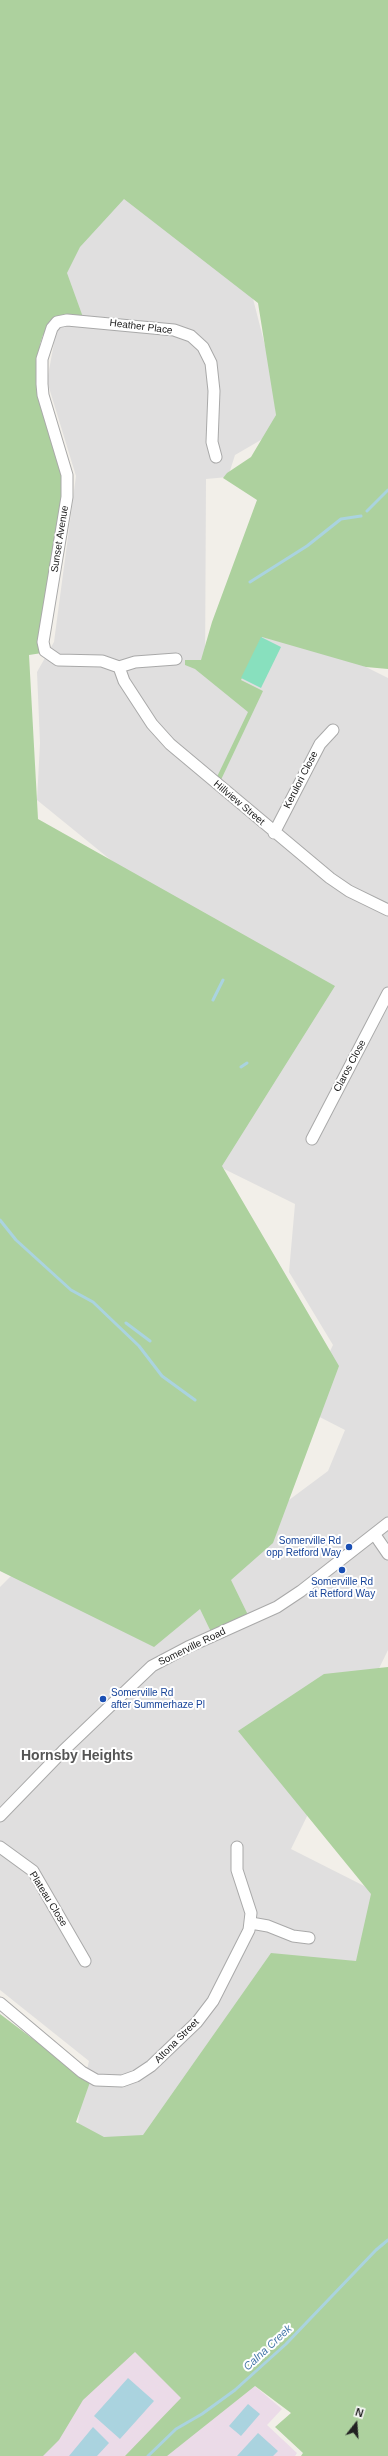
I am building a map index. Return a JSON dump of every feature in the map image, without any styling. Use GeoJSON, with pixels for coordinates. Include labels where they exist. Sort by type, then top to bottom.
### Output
{"type":"FeatureCollection","features":[{"type":"Feature","properties":{"kind":"street","name":"Sunset Avenue"},"geometry":{"type":"LineString","coordinates":[[82,321],[67,320],[57,322],[50,332],[42,359],[43,395],[67,475],[67,497],[43,642],[45,651],[58,660],[102,661],[119,667]]}},
{"type":"Feature","properties":{"kind":"street","name":"Heather Place"},"geometry":{"type":"LineString","coordinates":[[82,321],[174,330],[191,336],[203,347],[211,363],[214,391],[212,442],[216,457]]}},
{"type":"Feature","properties":{"kind":"street"},"geometry":{"type":"LineString","coordinates":[[119,667],[135,662],[176,659]]}},
{"type":"Feature","properties":{"kind":"street","name":"Hillview Street"},"geometry":{"type":"LineString","coordinates":[[119,667],[124,681],[160,734],[274,833],[349,891],[388,910]]}},
{"type":"Feature","properties":{"kind":"street","name":"Kerulori Close"},"geometry":{"type":"LineString","coordinates":[[274,833],[320,744],[333,730]]}},
{"type":"Feature","properties":{"kind":"street","name":"Claros Close"},"geometry":{"type":"LineString","coordinates":[[312,1139],[388,993]]}},
{"type":"Feature","properties":{"kind":"street","name":"Somerville Road"},"geometry":{"type":"LineString","coordinates":[[0,1816],[63,1751],[152,1666],[182,1649],[277,1607],[388,1524]]}},
{"type":"Feature","properties":{"kind":"street"},"geometry":{"type":"LineString","coordinates":[[375,1535],[388,1554]]}},
{"type":"Feature","properties":{"kind":"street","name":"Plateau Close"},"geometry":{"type":"LineString","coordinates":[[0,1847],[33,1871],[85,1961]]}},
{"type":"Feature","properties":{"kind":"street"},"geometry":{"type":"LineString","coordinates":[[236,1847],[237,1870],[251,1913],[251,1923],[268,1926],[293,1936],[309,1938]]}},
{"type":"Feature","properties":{"kind":"street","name":"Altona Street"},"geometry":{"type":"LineString","coordinates":[[0,2003],[82,2072],[96,2080],[122,2081],[136,2076],[151,2066],[197,2022],[213,2001],[251,1923]]}},
{"type":"Feature","properties":{"kind":"shaded area"},"geometry":{"type":"Polygon","coordinates":[[[122,195],[250,287],[271,369],[276,415],[266,437],[235,455],[228,477],[206,479],[205,675],[264,616],[388,678],[388,1650],[291,1849],[388,1898],[388,1946],[142,2163],[77,2131],[82,2092],[89,2061],[0,1990],[0,1587],[36,1551],[201,1551],[254,1526],[328,1471],[345,1430],[302,1408],[333,1345],[289,1272],[295,1204],[216,1165],[294,1009],[37,800],[40,743],[37,672],[54,642],[76,476],[47,381],[61,305],[55,306],[72,253],[122,195]]]}},
{"type":"Feature","properties":{"kind":"shaded area"},"geometry":{"type":"Polygon","coordinates":[[[132,2343],[250,2382],[282,2409],[267,2425],[297,2453],[295,2456],[33,2456],[132,2343]]]}},
{"type":"Feature","properties":{"kind":"green space"},"geometry":{"type":"Polygon","coordinates":[[[0,0],[388,0],[388,669],[366,667],[262,637],[241,680],[263,691],[219,784],[215,781],[248,712],[195,669],[185,665],[185,660],[201,660],[212,622],[257,500],[223,478],[227,473],[251,457],[276,415],[258,303],[124,199],[80,247],[67,273],[84,320],[54,325],[43,335],[40,344],[37,382],[66,489],[42,653],[29,655],[38,819],[335,986],[222,1166],[339,1366],[273,1543],[231,1580],[248,1615],[212,1634],[200,1609],[154,1647],[0,1571],[0,0]]]}},
{"type":"Feature","properties":{"kind":"green space"},"geometry":{"type":"Polygon","coordinates":[[[261,637],[281,647],[261,688],[241,678],[261,637]]]}},
{"type":"Feature","properties":{"kind":"green space"},"geometry":{"type":"Polygon","coordinates":[[[388,1667],[388,2456],[301,2456],[303,2453],[275,2427],[291,2413],[255,2386],[167,2456],[125,2456],[181,2398],[135,2352],[83,2400],[59,2440],[43,2456],[0,2456],[0,2014],[90,2082],[76,2122],[104,2137],[143,2135],[271,1953],[356,1961],[371,1894],[238,1731],[324,1674],[388,1667]]]}},
{"type":"Feature","properties":{"kind":"water"},"geometry":{"type":"Polygon","coordinates":[[[128,2378],[154,2401],[120,2439],[94,2416],[128,2378]]]}},
{"type":"Feature","properties":{"kind":"water"},"geometry":{"type":"Polygon","coordinates":[[[248,2404],[260,2414],[241,2436],[229,2426],[248,2404]]]}},
{"type":"Feature","properties":{"kind":"water"},"geometry":{"type":"Polygon","coordinates":[[[93,2427],[109,2443],[97,2456],[69,2456],[93,2427]]]}},
{"type":"Feature","properties":{"kind":"water"},"geometry":{"type":"Polygon","coordinates":[[[258,2433],[278,2451],[273,2456],[237,2456],[258,2433]]]}},
{"type":"Feature","properties":{"kind":"waterway"},"geometry":{"type":"LineString","coordinates":[[367,511],[388,490]]}},
{"type":"Feature","properties":{"kind":"waterway"},"geometry":{"type":"LineString","coordinates":[[250,582],[307,546],[341,519],[361,516]]}},
{"type":"Feature","properties":{"kind":"waterway"},"geometry":{"type":"LineString","coordinates":[[213,1000],[223,980]]}},
{"type":"Feature","properties":{"kind":"waterway"},"geometry":{"type":"LineString","coordinates":[[241,1067],[247,1063]]}},
{"type":"Feature","properties":{"kind":"waterway"},"geometry":{"type":"LineString","coordinates":[[0,1220],[16,1240],[71,1290],[93,1302],[139,1346],[162,1376],[195,1400]]}},
{"type":"Feature","properties":{"kind":"waterway"},"geometry":{"type":"LineString","coordinates":[[126,1323],[150,1341]]}},
{"type":"Feature","properties":{"kind":"waterway","name":"Calna Creek"},"geometry":{"type":"LineString","coordinates":[[148,2456],[176,2429],[202,2414],[235,2390],[286,2344],[376,2250],[388,2240]]}},
{"type":"Feature","properties":{"kind":"place","name":"Somerville Rd opp Retford Way"},"geometry":{"type":"Point","coordinates":[349,1547]}},
{"type":"Feature","properties":{"kind":"place","name":"Somerville Rd at Retford Way"},"geometry":{"type":"Point","coordinates":[342,1570]}},
{"type":"Feature","properties":{"kind":"place","name":"Somerville Rd after Summerhaze Pl"},"geometry":{"type":"Point","coordinates":[103,1699]}},
{"type":"Feature","properties":{"kind":"district","name":"Hornsby Heights"},"geometry":{"type":"Point","coordinates":[77,1756]}}]}
